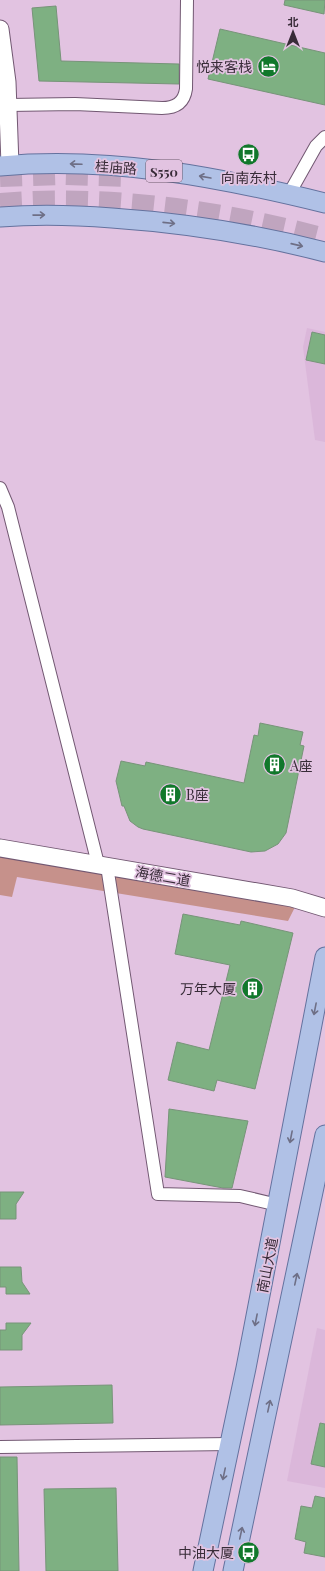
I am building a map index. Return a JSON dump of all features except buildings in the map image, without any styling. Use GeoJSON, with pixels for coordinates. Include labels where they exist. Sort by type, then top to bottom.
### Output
{"type":"FeatureCollection","features":[{"type":"Feature","properties":{"kind":"main road","name":"桂庙路"},"geometry":{"type":"LineString","coordinates":[[5,166],[74,164],[136,167],[200,176],[325,203]]}},
{"type":"Feature","properties":{"kind":"main road"},"geometry":{"type":"LineString","coordinates":[[0,217],[71,215],[145,220],[200,226],[246,234],[325,252]]}},
{"type":"Feature","properties":{"kind":"main road","name":"南山大道"},"geometry":{"type":"LineString","coordinates":[[203,1571],[278,1205],[325,957]]}},
{"type":"Feature","properties":{"kind":"main road"},"geometry":{"type":"LineString","coordinates":[[233,1571],[325,1135]]}},
{"type":"Feature","properties":{"kind":"street"},"geometry":{"type":"LineString","coordinates":[[8,105],[75,104],[162,108],[175,106],[183,100],[186,89],[187,0]]}},
{"type":"Feature","properties":{"kind":"street"},"geometry":{"type":"LineString","coordinates":[[0,29],[7,82],[8,105],[5,166]]}},
{"type":"Feature","properties":{"kind":"street"},"geometry":{"type":"LineString","coordinates":[[289,194],[316,146],[325,137]]}},
{"type":"Feature","properties":{"kind":"street"},"geometry":{"type":"LineString","coordinates":[[0,488],[8,507],[102,865],[158,1194],[240,1196],[278,1205]]}},
{"type":"Feature","properties":{"kind":"street","name":"海德二道"},"geometry":{"type":"LineString","coordinates":[[0,848],[292,898],[325,908]]}},
{"type":"Feature","properties":{"kind":"street"},"geometry":{"type":"LineString","coordinates":[[0,1447],[230,1444]]}},
{"type":"Feature","properties":{"kind":"shaded area"},"geometry":{"type":"Polygon","coordinates":[[[307,328],[325,332],[325,442],[315,440],[303,347],[307,328]]]}},
{"type":"Feature","properties":{"kind":"shaded area"},"geometry":{"type":"Polygon","coordinates":[[[0,854],[295,907],[288,921],[17,877],[12,897],[0,895],[0,854]]]}},
{"type":"Feature","properties":{"kind":"shaded area"},"geometry":{"type":"Polygon","coordinates":[[[317,1328],[325,1330],[325,1488],[287,1481],[317,1328]]]}},
{"type":"Feature","properties":{"kind":"tunnel"},"geometry":{"type":"LineString","coordinates":[[0,176],[63,174],[129,176]]}},
{"type":"Feature","properties":{"kind":"tunnel"},"geometry":{"type":"LineString","coordinates":[[0,204],[82,202],[164,208],[245,220],[325,239]]}},
{"type":"Feature","properties":{"kind":"place","name":"悦来客栈"},"geometry":{"type":"Point","coordinates":[268,66]}},
{"type":"Feature","properties":{"kind":"place","name":"向南东村"},"geometry":{"type":"Point","coordinates":[249,155]}},
{"type":"Feature","properties":{"kind":"place","name":"A座"},"geometry":{"type":"Point","coordinates":[274,765]}},
{"type":"Feature","properties":{"kind":"place","name":"B座"},"geometry":{"type":"Point","coordinates":[171,794]}},
{"type":"Feature","properties":{"kind":"place","name":"万年大厦"},"geometry":{"type":"Point","coordinates":[252,988]}},
{"type":"Feature","properties":{"kind":"place","name":"中油大厦"},"geometry":{"type":"Point","coordinates":[249,1552]}}]}
